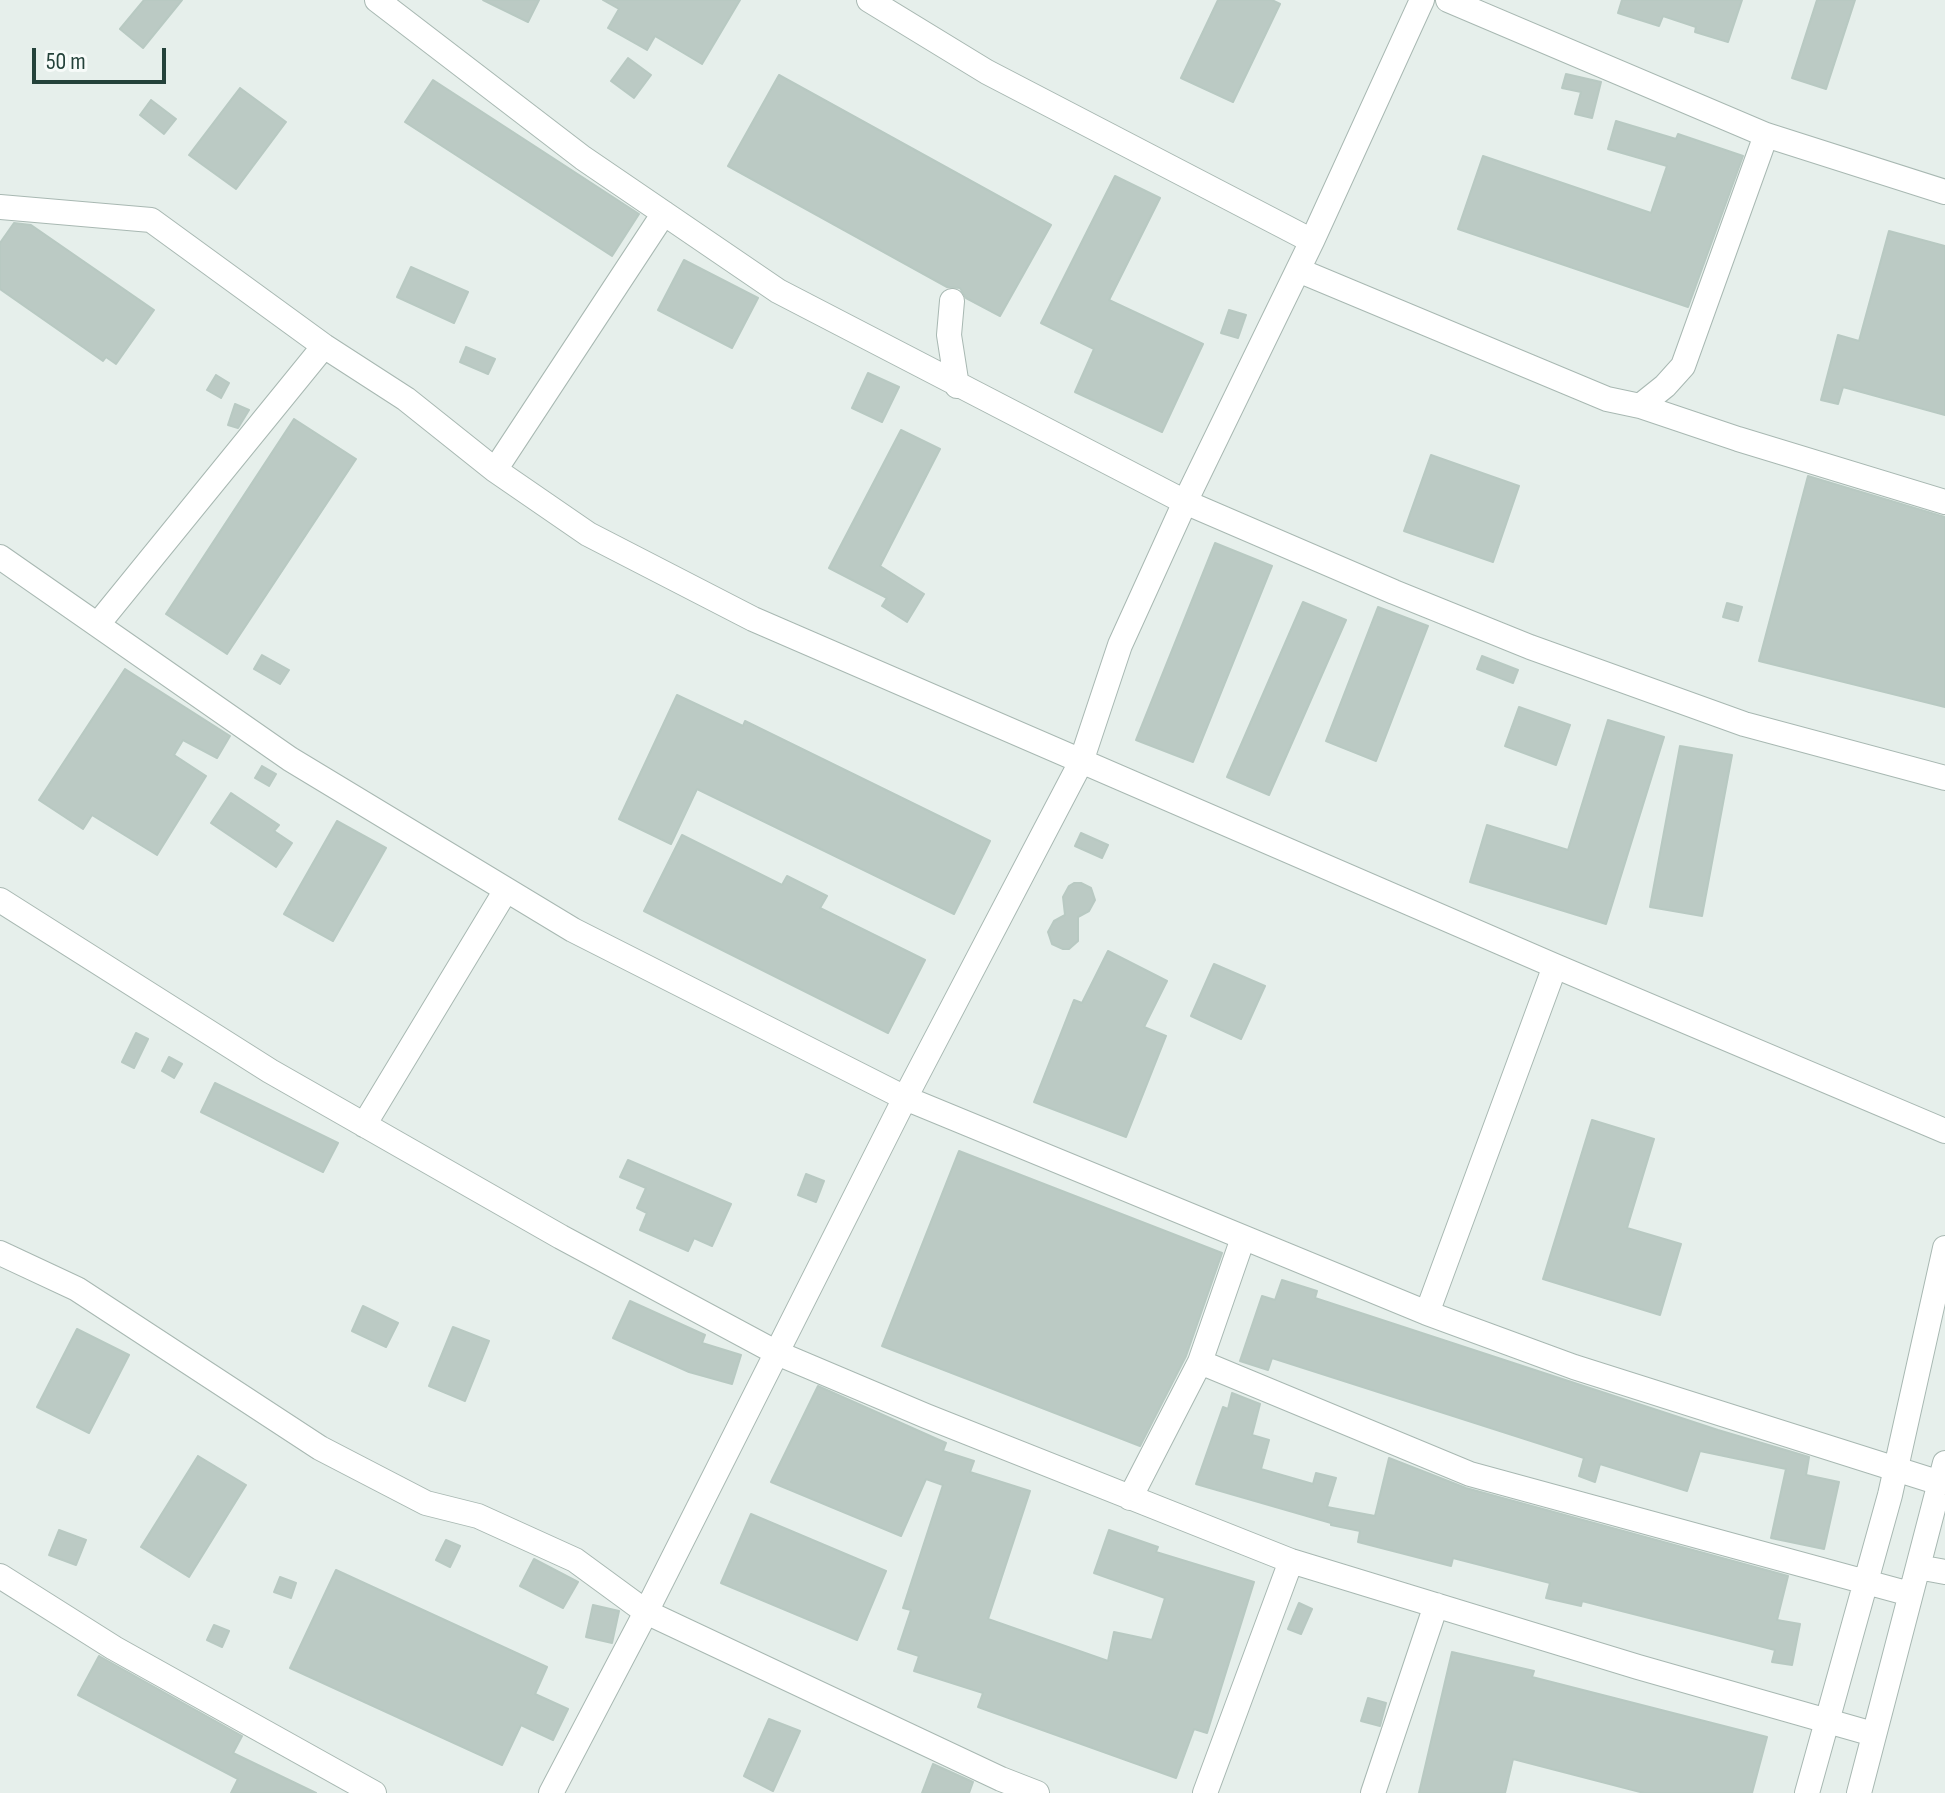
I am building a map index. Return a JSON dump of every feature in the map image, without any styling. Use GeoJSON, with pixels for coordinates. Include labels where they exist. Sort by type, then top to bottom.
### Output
{"type":"FeatureCollection","features":[{"type":"Feature","properties":{"kind":"street"},"geometry":{"type":"LineString","coordinates":[[377,0],[583,158],[778,291],[1185,502],[1530,647],[1729,719],[1945,778]]}},
{"type":"Feature","properties":{"kind":"street"},"geometry":{"type":"LineString","coordinates":[[869,0],[987,72],[1312,241]]}},
{"type":"Feature","properties":{"kind":"street"},"geometry":{"type":"LineString","coordinates":[[551,1793],[646,1612],[905,1098],[1081,762],[1120,645],[1185,502],[1312,241],[1422,0]]}},
{"type":"Feature","properties":{"kind":"street"},"geometry":{"type":"LineString","coordinates":[[1448,0],[1766,135],[1945,192]]}},
{"type":"Feature","properties":{"kind":"street"},"geometry":{"type":"LineString","coordinates":[[1640,406],[1683,366],[1766,135]]}},
{"type":"Feature","properties":{"kind":"street"},"geometry":{"type":"LineString","coordinates":[[0,207],[151,220],[324,346],[406,399],[495,470],[588,534],[753,619],[1945,1131]]}},
{"type":"Feature","properties":{"kind":"street"},"geometry":{"type":"LineString","coordinates":[[495,470],[664,213]]}},
{"type":"Feature","properties":{"kind":"street"},"geometry":{"type":"LineString","coordinates":[[1298,270],[1607,399],[1640,406],[1945,502]]}},
{"type":"Feature","properties":{"kind":"street"},"geometry":{"type":"LineString","coordinates":[[952,301],[949,335],[957,386]]}},
{"type":"Feature","properties":{"kind":"street"},"geometry":{"type":"LineString","coordinates":[[98,624],[324,346]]}},
{"type":"Feature","properties":{"kind":"street"},"geometry":{"type":"LineString","coordinates":[[0,557],[290,759],[506,890],[573,930],[905,1098],[1427,1313],[1574,1367],[1896,1470],[1942,1473],[1859,1793]]}},
{"type":"Feature","properties":{"kind":"street"},"geometry":{"type":"LineString","coordinates":[[364,1125],[506,890]]}},
{"type":"Feature","properties":{"kind":"street"},"geometry":{"type":"LineString","coordinates":[[0,900],[270,1071],[561,1237],[777,1353],[1291,1561],[1638,1667],[1873,1734]]}},
{"type":"Feature","properties":{"kind":"street"},"geometry":{"type":"LineString","coordinates":[[1427,1313],[1555,966]]}},
{"type":"Feature","properties":{"kind":"street"},"geometry":{"type":"LineString","coordinates":[[1130,1498],[1200,1362],[1243,1238]]}},
{"type":"Feature","properties":{"kind":"street"},"geometry":{"type":"LineString","coordinates":[[1807,1793],[1896,1470],[1945,1248]]}},
{"type":"Feature","properties":{"kind":"street"},"geometry":{"type":"LineString","coordinates":[[0,1253],[77,1289],[320,1448],[426,1503],[478,1516],[575,1560],[646,1612],[998,1786],[1037,1793]]}},
{"type":"Feature","properties":{"kind":"street"},"geometry":{"type":"LineString","coordinates":[[1200,1362],[1470,1474],[1910,1594]]}},
{"type":"Feature","properties":{"kind":"street"},"geometry":{"type":"LineString","coordinates":[[1205,1793],[1291,1561]]}},
{"type":"Feature","properties":{"kind":"street"},"geometry":{"type":"LineString","coordinates":[[1918,1567],[1945,1572]]}},
{"type":"Feature","properties":{"kind":"street"},"geometry":{"type":"LineString","coordinates":[[0,1576],[114,1648],[374,1793]]}},
{"type":"Feature","properties":{"kind":"street"},"geometry":{"type":"LineString","coordinates":[[1373,1793],[1436,1605]]}},
{"type":"Feature","properties":{"kind":"building"},"geometry":{"type":"Polygon","coordinates":[[[144,0],[182,0],[143,48],[120,29],[144,0]]]}},
{"type":"Feature","properties":{"kind":"building"},"geometry":{"type":"Polygon","coordinates":[[[483,0],[539,0],[528,22],[483,0]]]}},
{"type":"Feature","properties":{"kind":"building"},"geometry":{"type":"Polygon","coordinates":[[[603,0],[740,0],[702,64],[655,36],[647,50],[608,28],[619,9],[603,0]]]}},
{"type":"Feature","properties":{"kind":"building"},"geometry":{"type":"Polygon","coordinates":[[[1218,0],[1272,0],[1280,4],[1233,102],[1181,78],[1218,0]]]}},
{"type":"Feature","properties":{"kind":"building"},"geometry":{"type":"Polygon","coordinates":[[[1622,0],[1742,0],[1728,42],[1695,32],[1696,27],[1663,16],[1659,26],[1618,13],[1622,0]]]}},
{"type":"Feature","properties":{"kind":"building"},"geometry":{"type":"Polygon","coordinates":[[[1817,0],[1855,0],[1826,89],[1792,78],[1817,0]]]}},
{"type":"Feature","properties":{"kind":"building"},"geometry":{"type":"Polygon","coordinates":[[[628,58],[651,75],[634,98],[611,81],[628,58]]]}},
{"type":"Feature","properties":{"kind":"building"},"geometry":{"type":"Polygon","coordinates":[[[1566,74],[1601,82],[1592,118],[1575,114],[1581,92],[1562,88],[1566,74]]]}},
{"type":"Feature","properties":{"kind":"building"},"geometry":{"type":"Polygon","coordinates":[[[779,75],[1051,225],[1000,316],[966,298],[960,288],[947,287],[728,166],[779,75]]]}},
{"type":"Feature","properties":{"kind":"building"},"geometry":{"type":"Polygon","coordinates":[[[433,80],[639,214],[612,256],[405,122],[433,80]]]}},
{"type":"Feature","properties":{"kind":"building"},"geometry":{"type":"Polygon","coordinates":[[[240,88],[286,122],[236,189],[189,155],[240,88]]]}},
{"type":"Feature","properties":{"kind":"building"},"geometry":{"type":"Polygon","coordinates":[[[151,100],[176,119],[164,134],[140,115],[151,100]]]}},
{"type":"Feature","properties":{"kind":"building"},"geometry":{"type":"Polygon","coordinates":[[[1616,121],[1676,139],[1678,134],[1743,156],[1688,307],[1458,229],[1483,156],[1651,213],[1667,166],[1608,149],[1616,121]]]}},
{"type":"Feature","properties":{"kind":"building"},"geometry":{"type":"Polygon","coordinates":[[[1115,176],[1160,198],[1109,300],[1203,344],[1162,432],[1075,392],[1094,349],[1041,323],[1115,176]]]}},
{"type":"Feature","properties":{"kind":"building"},"geometry":{"type":"Polygon","coordinates":[[[14,223],[31,225],[154,310],[116,364],[106,357],[103,361],[0,289],[0,243],[14,223]]]}},
{"type":"Feature","properties":{"kind":"building"},"geometry":{"type":"Polygon","coordinates":[[[1889,231],[1945,246],[1945,415],[1843,387],[1838,404],[1821,400],[1838,335],[1859,341],[1889,231]]]}},
{"type":"Feature","properties":{"kind":"building"},"geometry":{"type":"Polygon","coordinates":[[[684,260],[758,298],[732,348],[658,310],[684,260]]]}},
{"type":"Feature","properties":{"kind":"building"},"geometry":{"type":"Polygon","coordinates":[[[411,267],[468,292],[454,323],[397,297],[411,267]]]}},
{"type":"Feature","properties":{"kind":"building"},"geometry":{"type":"Polygon","coordinates":[[[1229,310],[1246,315],[1238,338],[1221,333],[1229,310]]]}},
{"type":"Feature","properties":{"kind":"building"},"geometry":{"type":"Polygon","coordinates":[[[466,347],[495,359],[488,374],[460,362],[466,347]]]}},
{"type":"Feature","properties":{"kind":"building"},"geometry":{"type":"Polygon","coordinates":[[[868,373],[899,387],[882,422],[852,408],[868,373]]]}},
{"type":"Feature","properties":{"kind":"building"},"geometry":{"type":"Polygon","coordinates":[[[216,375],[229,383],[221,398],[207,390],[216,375]]]}},
{"type":"Feature","properties":{"kind":"building"},"geometry":{"type":"Polygon","coordinates":[[[235,404],[249,410],[238,428],[228,425],[235,404]]]}},
{"type":"Feature","properties":{"kind":"building"},"geometry":{"type":"Polygon","coordinates":[[[294,419],[356,459],[227,654],[166,614],[294,419]]]}},
{"type":"Feature","properties":{"kind":"building"},"geometry":{"type":"Polygon","coordinates":[[[901,430],[940,449],[880,566],[924,594],[907,622],[882,606],[887,598],[829,568],[901,430]]]}},
{"type":"Feature","properties":{"kind":"building"},"geometry":{"type":"Polygon","coordinates":[[[1431,455],[1519,486],[1493,562],[1404,531],[1431,455]]]}},
{"type":"Feature","properties":{"kind":"building"},"geometry":{"type":"Polygon","coordinates":[[[1808,476],[1945,517],[1945,707],[1759,661],[1808,476]]]}},
{"type":"Feature","properties":{"kind":"building"},"geometry":{"type":"Polygon","coordinates":[[[1215,543],[1272,566],[1193,762],[1136,740],[1215,543]]]}},
{"type":"Feature","properties":{"kind":"building"},"geometry":{"type":"Polygon","coordinates":[[[1303,602],[1346,620],[1269,795],[1227,777],[1303,602]]]}},
{"type":"Feature","properties":{"kind":"building"},"geometry":{"type":"Polygon","coordinates":[[[1727,603],[1742,607],[1738,621],[1723,617],[1727,603]]]}},
{"type":"Feature","properties":{"kind":"building"},"geometry":{"type":"Polygon","coordinates":[[[1378,607],[1428,626],[1376,761],[1326,741],[1378,607]]]}},
{"type":"Feature","properties":{"kind":"building"},"geometry":{"type":"Polygon","coordinates":[[[262,655],[289,670],[280,684],[254,669],[262,655]]]}},
{"type":"Feature","properties":{"kind":"building"},"geometry":{"type":"Polygon","coordinates":[[[1482,656],[1518,670],[1513,683],[1477,669],[1482,656]]]}},
{"type":"Feature","properties":{"kind":"building"},"geometry":{"type":"Polygon","coordinates":[[[125,669],[230,736],[217,758],[183,740],[174,755],[206,776],[157,855],[92,815],[83,829],[39,800],[125,669]]]}},
{"type":"Feature","properties":{"kind":"building"},"geometry":{"type":"Polygon","coordinates":[[[677,695],[743,726],[745,721],[990,841],[954,914],[697,789],[671,844],[619,819],[677,695]]]}},
{"type":"Feature","properties":{"kind":"building"},"geometry":{"type":"Polygon","coordinates":[[[1519,707],[1570,725],[1556,765],[1505,746],[1519,707]]]}},
{"type":"Feature","properties":{"kind":"building"},"geometry":{"type":"Polygon","coordinates":[[[1608,720],[1664,737],[1606,924],[1470,882],[1487,825],[1568,850],[1608,720]]]}},
{"type":"Feature","properties":{"kind":"building"},"geometry":{"type":"Polygon","coordinates":[[[1680,746],[1732,755],[1702,916],[1650,907],[1680,746]]]}},
{"type":"Feature","properties":{"kind":"building"},"geometry":{"type":"Polygon","coordinates":[[[262,766],[276,774],[269,786],[255,778],[262,766]]]}},
{"type":"Feature","properties":{"kind":"building"},"geometry":{"type":"Polygon","coordinates":[[[231,793],[279,825],[274,831],[292,843],[276,867],[211,823],[231,793]]]}},
{"type":"Feature","properties":{"kind":"building"},"geometry":{"type":"Polygon","coordinates":[[[337,821],[386,848],[333,941],[284,914],[337,821]]]}},
{"type":"Feature","properties":{"kind":"building"},"geometry":{"type":"Polygon","coordinates":[[[1081,833],[1108,845],[1102,858],[1075,846],[1081,833]]]}},
{"type":"Feature","properties":{"kind":"building"},"geometry":{"type":"Polygon","coordinates":[[[682,835],[782,885],[787,876],[827,896],[820,908],[925,960],[888,1033],[644,911],[682,835]]]}},
{"type":"Feature","properties":{"kind":"building"},"geometry":{"type":"Polygon","coordinates":[[[1074,883],[1091,888],[1095,900],[1089,911],[1078,917],[1078,941],[1069,949],[1063,949],[1052,944],[1048,932],[1054,921],[1065,915],[1063,897],[1074,883]]]}},
{"type":"Feature","properties":{"kind":"building"},"geometry":{"type":"Polygon","coordinates":[[[1108,951],[1167,981],[1144,1027],[1166,1036],[1126,1137],[1034,1102],[1074,1000],[1082,1003],[1108,951]]]}},
{"type":"Feature","properties":{"kind":"building"},"geometry":{"type":"Polygon","coordinates":[[[1214,964],[1265,986],[1241,1039],[1191,1016],[1214,964]]]}},
{"type":"Feature","properties":{"kind":"building"},"geometry":{"type":"Polygon","coordinates":[[[136,1033],[148,1039],[134,1068],[122,1062],[136,1033]]]}},
{"type":"Feature","properties":{"kind":"building"},"geometry":{"type":"Polygon","coordinates":[[[169,1057],[182,1064],[174,1078],[162,1071],[169,1057]]]}},
{"type":"Feature","properties":{"kind":"building"},"geometry":{"type":"Polygon","coordinates":[[[215,1083],[338,1143],[323,1172],[201,1112],[215,1083]]]}},
{"type":"Feature","properties":{"kind":"building"},"geometry":{"type":"Polygon","coordinates":[[[1592,1120],[1654,1139],[1627,1228],[1681,1244],[1660,1315],[1543,1279],[1592,1120]]]}},
{"type":"Feature","properties":{"kind":"building"},"geometry":{"type":"Polygon","coordinates":[[[959,1151],[1222,1253],[1186,1356],[1140,1446],[882,1346],[959,1151]]]}},
{"type":"Feature","properties":{"kind":"building"},"geometry":{"type":"Polygon","coordinates":[[[628,1160],[731,1204],[712,1246],[694,1238],[688,1251],[640,1230],[647,1213],[637,1208],[646,1188],[620,1177],[628,1160]]]}},
{"type":"Feature","properties":{"kind":"building"},"geometry":{"type":"Polygon","coordinates":[[[806,1174],[824,1181],[816,1202],[798,1195],[806,1174]]]}},
{"type":"Feature","properties":{"kind":"building"},"geometry":{"type":"Polygon","coordinates":[[[1282,1280],[1317,1291],[1315,1298],[1809,1457],[1806,1475],[1839,1482],[1824,1549],[1771,1538],[1786,1469],[1700,1451],[1687,1491],[1600,1464],[1595,1482],[1579,1476],[1584,1458],[1272,1358],[1268,1370],[1240,1361],[1262,1296],[1275,1300],[1282,1280]]]}},
{"type":"Feature","properties":{"kind":"building"},"geometry":{"type":"Polygon","coordinates":[[[630,1301],[705,1335],[702,1343],[741,1355],[732,1384],[689,1372],[613,1338],[630,1301]]]}},
{"type":"Feature","properties":{"kind":"building"},"geometry":{"type":"Polygon","coordinates":[[[363,1306],[398,1323],[386,1347],[352,1331],[363,1306]]]}},
{"type":"Feature","properties":{"kind":"building"},"geometry":{"type":"Polygon","coordinates":[[[453,1327],[489,1341],[465,1401],[429,1386],[453,1327]]]}},
{"type":"Feature","properties":{"kind":"building"},"geometry":{"type":"Polygon","coordinates":[[[77,1329],[129,1355],[89,1433],[37,1407],[77,1329]]]}},
{"type":"Feature","properties":{"kind":"building"},"geometry":{"type":"Polygon","coordinates":[[[818,1386],[946,1443],[943,1451],[974,1461],[970,1472],[1030,1491],[988,1619],[1108,1661],[1114,1632],[1152,1640],[1165,1598],[1094,1573],[1109,1530],[1158,1547],[1156,1552],[1254,1582],[1207,1733],[1194,1729],[1176,1778],[978,1707],[983,1693],[914,1671],[919,1656],[898,1649],[911,1610],[903,1608],[943,1485],[926,1479],[901,1536],[771,1482],[818,1386]]]}},
{"type":"Feature","properties":{"kind":"building"},"geometry":{"type":"Polygon","coordinates":[[[1232,1393],[1260,1404],[1252,1435],[1269,1440],[1261,1469],[1313,1484],[1316,1473],[1336,1478],[1327,1507],[1375,1516],[1389,1458],[1466,1488],[1788,1576],[1777,1620],[1800,1624],[1792,1665],[1772,1662],[1775,1650],[1582,1601],[1581,1606],[1546,1598],[1550,1583],[1453,1558],[1451,1566],[1358,1542],[1360,1531],[1196,1484],[1223,1407],[1228,1409],[1232,1393]]]}},
{"type":"Feature","properties":{"kind":"building"},"geometry":{"type":"Polygon","coordinates":[[[198,1456],[246,1485],[189,1577],[141,1547],[198,1456]]]}},
{"type":"Feature","properties":{"kind":"building"},"geometry":{"type":"Polygon","coordinates":[[[751,1514],[886,1571],[857,1640],[721,1583],[751,1514]]]}},
{"type":"Feature","properties":{"kind":"building"},"geometry":{"type":"Polygon","coordinates":[[[59,1530],[86,1540],[76,1565],[49,1555],[59,1530]]]}},
{"type":"Feature","properties":{"kind":"building"},"geometry":{"type":"Polygon","coordinates":[[[446,1540],[460,1546],[450,1567],[436,1560],[446,1540]]]}},
{"type":"Feature","properties":{"kind":"building"},"geometry":{"type":"Polygon","coordinates":[[[534,1559],[578,1582],[563,1608],[520,1586],[534,1559]]]}},
{"type":"Feature","properties":{"kind":"building"},"geometry":{"type":"Polygon","coordinates":[[[336,1570],[547,1667],[535,1694],[568,1709],[553,1740],[521,1725],[502,1765],[290,1668],[336,1570]]]}},
{"type":"Feature","properties":{"kind":"building"},"geometry":{"type":"Polygon","coordinates":[[[280,1577],[296,1583],[291,1598],[274,1592],[280,1577]]]}},
{"type":"Feature","properties":{"kind":"building"},"geometry":{"type":"Polygon","coordinates":[[[1299,1603],[1312,1609],[1301,1634],[1288,1629],[1299,1603]]]}},
{"type":"Feature","properties":{"kind":"building"},"geometry":{"type":"Polygon","coordinates":[[[593,1605],[619,1611],[612,1643],[586,1637],[593,1605]]]}},
{"type":"Feature","properties":{"kind":"building"},"geometry":{"type":"Polygon","coordinates":[[[214,1625],[229,1631],[222,1647],[207,1640],[214,1625]]]}},
{"type":"Feature","properties":{"kind":"building"},"geometry":{"type":"Polygon","coordinates":[[[1452,1652],[1534,1671],[1532,1677],[1767,1737],[1752,1793],[1644,1793],[1513,1759],[1505,1793],[1419,1793],[1452,1652]]]}},
{"type":"Feature","properties":{"kind":"building"},"geometry":{"type":"Polygon","coordinates":[[[99,1656],[242,1736],[233,1753],[316,1793],[231,1793],[238,1779],[78,1695],[99,1656]]]}},
{"type":"Feature","properties":{"kind":"building"},"geometry":{"type":"Polygon","coordinates":[[[1368,1698],[1386,1703],[1380,1726],[1361,1721],[1368,1698]]]}},
{"type":"Feature","properties":{"kind":"building"},"geometry":{"type":"Polygon","coordinates":[[[769,1719],[800,1731],[773,1791],[744,1776],[769,1719]]]}},
{"type":"Feature","properties":{"kind":"building"},"geometry":{"type":"Polygon","coordinates":[[[933,1764],[973,1782],[969,1793],[922,1793],[933,1764]]]}}]}
